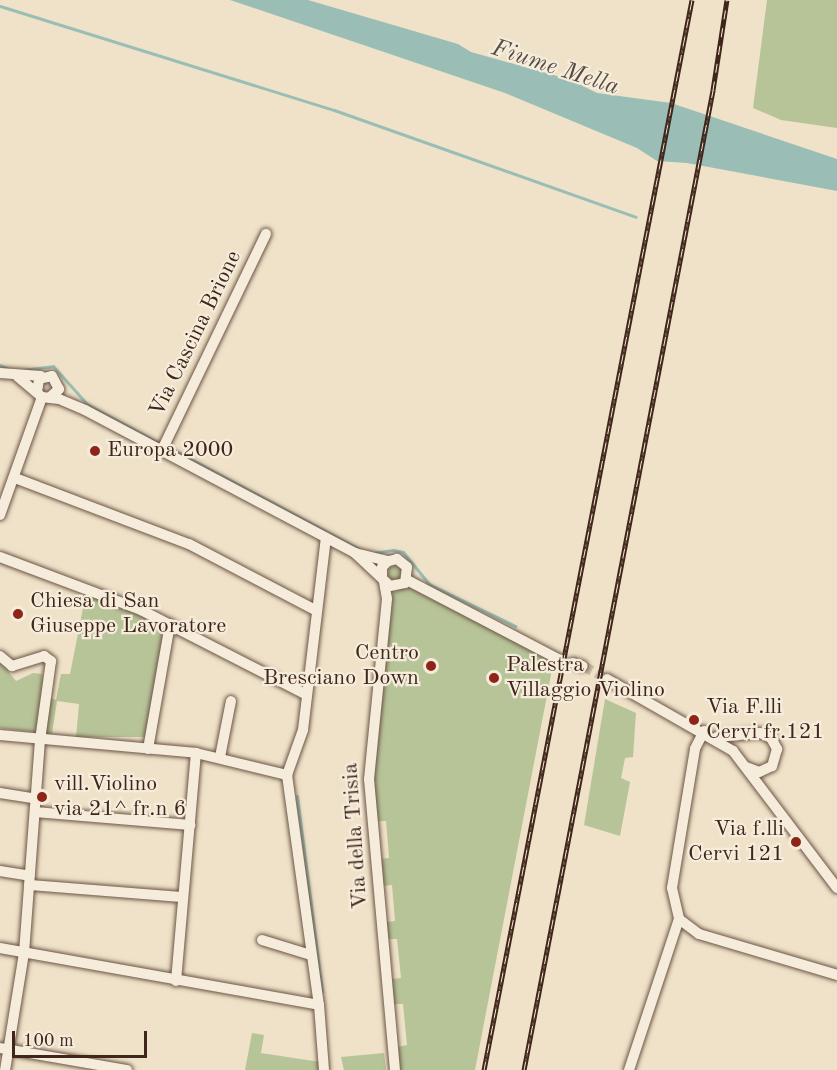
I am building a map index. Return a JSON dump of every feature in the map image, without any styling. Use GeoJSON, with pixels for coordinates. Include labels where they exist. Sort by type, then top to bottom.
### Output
{"type":"FeatureCollection","features":[{"type":"Feature","properties":{"kind":"street","name":"Via Cascina Brione"},"geometry":{"type":"LineString","coordinates":[[162,450],[266,234]]}},
{"type":"Feature","properties":{"kind":"street"},"geometry":{"type":"LineString","coordinates":[[0,373],[18,377],[52,376],[85,410]]}},
{"type":"Feature","properties":{"kind":"street"},"geometry":{"type":"LineString","coordinates":[[0,515],[43,396],[37,382],[42,376]]}},
{"type":"Feature","properties":{"kind":"street"},"geometry":{"type":"LineString","coordinates":[[18,377],[43,396],[85,410],[355,553],[405,563],[407,580]]}},
{"type":"Feature","properties":{"kind":"street"},"geometry":{"type":"LineString","coordinates":[[43,396],[58,392],[58,381]]}},
{"type":"Feature","properties":{"kind":"street"},"geometry":{"type":"LineString","coordinates":[[15,478],[189,544],[317,611]]}},
{"type":"Feature","properties":{"kind":"street"},"geometry":{"type":"LineString","coordinates":[[324,1070],[319,1005],[286,775],[303,730],[326,538]]}},
{"type":"Feature","properties":{"kind":"street"},"geometry":{"type":"LineString","coordinates":[[355,553],[383,580],[395,587],[407,580]]}},
{"type":"Feature","properties":{"kind":"street"},"geometry":{"type":"LineString","coordinates":[[0,556],[170,624],[307,695]]}},
{"type":"Feature","properties":{"kind":"street"},"geometry":{"type":"LineString","coordinates":[[383,580],[382,567],[388,561]]}},
{"type":"Feature","properties":{"kind":"street","name":"Via della Trisia"},"geometry":{"type":"LineString","coordinates":[[383,580],[387,599],[369,779],[395,1070]]}},
{"type":"Feature","properties":{"kind":"street"},"geometry":{"type":"LineString","coordinates":[[407,580],[560,660]]}},
{"type":"Feature","properties":{"kind":"street","name":"Via della Trisia"},"geometry":{"type":"LineString","coordinates":[[387,599],[395,587]]}},
{"type":"Feature","properties":{"kind":"street"},"geometry":{"type":"LineString","coordinates":[[148,749],[170,624]]}},
{"type":"Feature","properties":{"kind":"street"},"geometry":{"type":"LineString","coordinates":[[0,656],[12,666],[44,656],[51,661],[40,740],[24,953],[4,1048],[5,1070]]}},
{"type":"Feature","properties":{"kind":"street"},"geometry":{"type":"LineString","coordinates":[[608,679],[709,734],[739,757],[837,888]]}},
{"type":"Feature","properties":{"kind":"street"},"geometry":{"type":"LineString","coordinates":[[220,757],[231,702]]}},
{"type":"Feature","properties":{"kind":"street"},"geometry":{"type":"LineString","coordinates":[[628,1070],[679,919],[672,888],[695,749],[709,734],[766,735],[775,743],[775,761],[764,771],[763,779],[771,798]]}},
{"type":"Feature","properties":{"kind":"street"},"geometry":{"type":"LineString","coordinates":[[0,735],[196,753],[220,757],[286,775]]}},
{"type":"Feature","properties":{"kind":"street"},"geometry":{"type":"LineString","coordinates":[[739,757],[740,745],[748,735]]}},
{"type":"Feature","properties":{"kind":"street"},"geometry":{"type":"LineString","coordinates":[[176,981],[196,753]]}},
{"type":"Feature","properties":{"kind":"street"},"geometry":{"type":"LineString","coordinates":[[746,768],[764,771]]}},
{"type":"Feature","properties":{"kind":"street"},"geometry":{"type":"LineString","coordinates":[[0,793],[36,799]]}},
{"type":"Feature","properties":{"kind":"street"},"geometry":{"type":"LineString","coordinates":[[35,812],[190,825]]}},
{"type":"Feature","properties":{"kind":"street"},"geometry":{"type":"LineString","coordinates":[[0,871],[30,881],[183,897]]}},
{"type":"Feature","properties":{"kind":"street"},"geometry":{"type":"LineString","coordinates":[[679,919],[699,934],[837,975]]}},
{"type":"Feature","properties":{"kind":"street"},"geometry":{"type":"LineString","coordinates":[[262,940],[311,955]]}},
{"type":"Feature","properties":{"kind":"street"},"geometry":{"type":"LineString","coordinates":[[0,948],[319,1005]]}},
{"type":"Feature","properties":{"kind":"street"},"geometry":{"type":"LineString","coordinates":[[4,1048],[127,1070]]}},
{"type":"Feature","properties":{"kind":"green space"},"geometry":{"type":"Polygon","coordinates":[[[767,0],[837,0],[837,128],[781,120],[753,108],[767,0]]]}},
{"type":"Feature","properties":{"kind":"green space"},"geometry":{"type":"Polygon","coordinates":[[[395,566],[400,568],[402,573],[400,578],[395,580],[390,578],[388,573],[390,568],[395,566]]]}},
{"type":"Feature","properties":{"kind":"green space"},"geometry":{"type":"Polygon","coordinates":[[[406,586],[554,659],[475,1070],[400,1070],[398,1047],[407,1045],[403,1004],[394,1004],[391,979],[401,978],[397,939],[388,939],[386,922],[395,921],[392,885],[382,886],[380,859],[389,858],[386,821],[377,821],[373,763],[391,600],[393,593],[406,586]]]}},
{"type":"Feature","properties":{"kind":"green space"},"geometry":{"type":"Polygon","coordinates":[[[86,593],[165,626],[146,737],[76,737],[79,704],[57,701],[52,734],[0,728],[0,661],[16,681],[33,673],[42,674],[45,696],[56,700],[61,674],[70,674],[86,593]]]}},
{"type":"Feature","properties":{"kind":"green space"},"geometry":{"type":"Polygon","coordinates":[[[605,699],[636,713],[633,757],[625,758],[621,778],[630,782],[620,836],[584,825],[605,699]]]}},
{"type":"Feature","properties":{"kind":"green space"},"geometry":{"type":"Polygon","coordinates":[[[252,1033],[264,1035],[261,1053],[320,1062],[320,1070],[245,1070],[252,1033]]]}},
{"type":"Feature","properties":{"kind":"green space"},"geometry":{"type":"Polygon","coordinates":[[[384,1053],[386,1070],[344,1070],[341,1057],[384,1053]]]}},
{"type":"Feature","properties":{"kind":"water"},"geometry":{"type":"Polygon","coordinates":[[[230,0],[308,0],[458,44],[471,52],[571,80],[597,93],[671,103],[837,159],[837,191],[687,163],[657,161],[637,148],[505,93],[230,0]]]}},
{"type":"Feature","properties":{"kind":"waterway"},"geometry":{"type":"LineString","coordinates":[[0,6],[334,110],[636,217]]}},
{"type":"Feature","properties":{"kind":"waterway"},"geometry":{"type":"LineString","coordinates":[[0,365],[9,369]]}},
{"type":"Feature","properties":{"kind":"waterway"},"geometry":{"type":"LineString","coordinates":[[22,370],[53,366],[87,404],[159,443]]}},
{"type":"Feature","properties":{"kind":"waterway"},"geometry":{"type":"LineString","coordinates":[[172,449],[361,550]]}},
{"type":"Feature","properties":{"kind":"waterway"},"geometry":{"type":"LineString","coordinates":[[373,553],[393,550],[403,552],[429,584],[515,626]]}},
{"type":"Feature","properties":{"kind":"waterway"},"geometry":{"type":"LineString","coordinates":[[297,796],[322,991]]}},
{"type":"Feature","properties":{"kind":"tunnel"},"geometry":{"type":"LineString","coordinates":[[583,666],[607,679]]}},
{"type":"Feature","properties":{"kind":"railway"},"geometry":{"type":"LineString","coordinates":[[484,1070],[692,0]]}},
{"type":"Feature","properties":{"kind":"railway"},"geometry":{"type":"LineString","coordinates":[[524,1070],[713,90],[727,0]]}},
{"type":"Feature","properties":{"kind":"place","name":"Europa 2000"},"geometry":{"type":"Point","coordinates":[95,451]}},
{"type":"Feature","properties":{"kind":"place","name":"Chiesa di San Giuseppe Lavoratore"},"geometry":{"type":"Point","coordinates":[18,614]}},
{"type":"Feature","properties":{"kind":"place","name":"Centro Bresciano Down"},"geometry":{"type":"Point","coordinates":[431,666]}},
{"type":"Feature","properties":{"kind":"place","name":"Palestra Villaggio Violino"},"geometry":{"type":"Point","coordinates":[494,678]}},
{"type":"Feature","properties":{"kind":"place","name":"Via F.lli Cervi fr.121"},"geometry":{"type":"Point","coordinates":[694,720]}},
{"type":"Feature","properties":{"kind":"place","name":"vill.Violino via 21^ fr.n 6"},"geometry":{"type":"Point","coordinates":[42,797]}},
{"type":"Feature","properties":{"kind":"place","name":"Via f.lli Cervi 121"},"geometry":{"type":"Point","coordinates":[796,842]}},
{"type":"Feature","properties":{"kind":"water label","name":"Fiume Mella"},"geometry":{"type":"Point","coordinates":[555,69]}}]}
